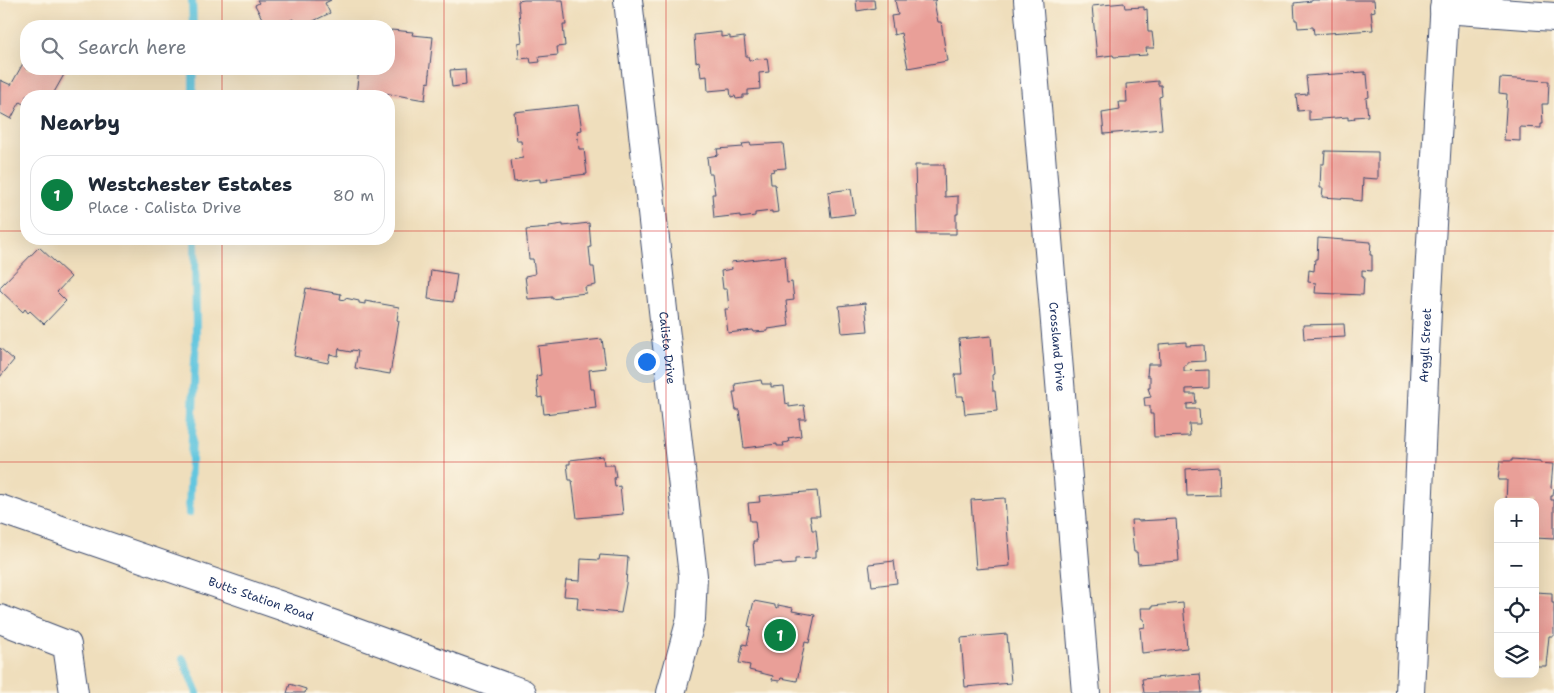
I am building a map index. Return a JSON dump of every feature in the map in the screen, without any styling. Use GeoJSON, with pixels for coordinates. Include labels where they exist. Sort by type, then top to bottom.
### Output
{"type":"FeatureCollection","features":[{"type":"Feature","properties":{"kind":"street","name":"Calista Drive"},"geometry":{"type":"LineString","coordinates":[[628,0],[693,576],[691,619],[671,693]]}},
{"type":"Feature","properties":{"kind":"street","name":"Crossland Drive"},"geometry":{"type":"LineString","coordinates":[[1028,0],[1086,693]]}},
{"type":"Feature","properties":{"kind":"street"},"geometry":{"type":"LineString","coordinates":[[1444,4],[1554,17]]}},
{"type":"Feature","properties":{"kind":"street","name":"Argyll Street"},"geometry":{"type":"LineString","coordinates":[[1410,693],[1426,320],[1444,4]]}},
{"type":"Feature","properties":{"kind":"street","name":"Butts Station Road"},"geometry":{"type":"LineString","coordinates":[[0,509],[290,609],[522,693]]}},
{"type":"Feature","properties":{"kind":"street"},"geometry":{"type":"LineString","coordinates":[[0,619],[67,645],[74,693]]}},
{"type":"Feature","properties":{"kind":"building"},"geometry":{"type":"Polygon","coordinates":[[[257,0],[331,0],[325,3],[330,13],[315,20],[263,20],[255,5],[259,3],[257,0]]]}},
{"type":"Feature","properties":{"kind":"building"},"geometry":{"type":"Polygon","coordinates":[[[563,0],[566,25],[563,25],[565,46],[557,47],[558,55],[539,57],[540,62],[531,63],[530,58],[519,59],[518,43],[522,42],[518,1],[563,0]]]}},
{"type":"Feature","properties":{"kind":"building"},"geometry":{"type":"Polygon","coordinates":[[[856,0],[874,0],[875,8],[857,11],[856,0]]]}},
{"type":"Feature","properties":{"kind":"building"},"geometry":{"type":"Polygon","coordinates":[[[895,0],[937,0],[934,2],[938,22],[941,22],[947,61],[908,68],[901,33],[894,35],[891,16],[898,15],[895,0]]]}},
{"type":"Feature","properties":{"kind":"building"},"geometry":{"type":"Polygon","coordinates":[[[1312,0],[1374,0],[1375,11],[1371,12],[1373,30],[1314,34],[1313,27],[1298,28],[1297,20],[1295,20],[1294,3],[1312,0]]]}},
{"type":"Feature","properties":{"kind":"building"},"geometry":{"type":"Polygon","coordinates":[[[1124,3],[1125,8],[1144,7],[1144,10],[1147,9],[1148,32],[1152,32],[1154,48],[1146,48],[1147,55],[1097,57],[1092,6],[1124,3]]]}},
{"type":"Feature","properties":{"kind":"building"},"geometry":{"type":"Polygon","coordinates":[[[395,30],[413,32],[412,35],[433,37],[429,83],[427,82],[425,100],[395,95],[395,90],[357,90],[358,75],[395,75],[395,30]]]}},
{"type":"Feature","properties":{"kind":"building"},"geometry":{"type":"Polygon","coordinates":[[[721,32],[721,37],[730,36],[730,39],[744,37],[746,56],[748,56],[749,60],[767,58],[769,72],[759,73],[760,89],[748,90],[748,95],[743,95],[743,98],[736,99],[735,96],[731,97],[730,89],[708,91],[707,76],[701,77],[699,61],[696,62],[694,35],[721,32]]]}},
{"type":"Feature","properties":{"kind":"building"},"geometry":{"type":"Polygon","coordinates":[[[20,69],[20,75],[64,75],[55,90],[20,90],[20,102],[11,119],[0,113],[0,80],[11,85],[20,69]]]}},
{"type":"Feature","properties":{"kind":"building"},"geometry":{"type":"Polygon","coordinates":[[[465,69],[466,85],[452,87],[450,70],[465,69]]]}},
{"type":"Feature","properties":{"kind":"building"},"geometry":{"type":"Polygon","coordinates":[[[1365,72],[1365,75],[1367,74],[1369,97],[1366,98],[1368,116],[1354,117],[1355,119],[1348,120],[1348,117],[1309,120],[1309,110],[1298,111],[1296,95],[1308,94],[1306,76],[1365,72]]]}},
{"type":"Feature","properties":{"kind":"building"},"geometry":{"type":"Polygon","coordinates":[[[1500,78],[1549,81],[1548,104],[1542,104],[1543,124],[1541,124],[1541,128],[1520,127],[1520,141],[1504,140],[1507,94],[1499,93],[1500,78]]]}},
{"type":"Feature","properties":{"kind":"building"},"geometry":{"type":"Polygon","coordinates":[[[1158,81],[1158,85],[1161,85],[1162,96],[1159,97],[1162,129],[1104,134],[1102,113],[1120,110],[1119,102],[1127,102],[1126,84],[1158,81]]]}},
{"type":"Feature","properties":{"kind":"building"},"geometry":{"type":"Polygon","coordinates":[[[578,105],[582,130],[577,131],[579,149],[584,149],[587,174],[547,179],[548,181],[540,182],[540,179],[514,182],[511,160],[523,158],[521,141],[517,141],[514,112],[578,105]]]}},
{"type":"Feature","properties":{"kind":"building"},"geometry":{"type":"Polygon","coordinates":[[[750,143],[751,145],[783,143],[786,168],[773,169],[774,171],[770,172],[771,184],[775,184],[778,212],[755,213],[755,216],[740,218],[740,215],[714,218],[712,194],[715,194],[712,174],[709,174],[707,157],[718,155],[717,149],[743,147],[742,144],[750,143]]]}},
{"type":"Feature","properties":{"kind":"building"},"geometry":{"type":"Polygon","coordinates":[[[1325,151],[1378,152],[1378,179],[1363,178],[1362,201],[1322,197],[1323,188],[1320,188],[1321,164],[1324,164],[1325,151]]]}},
{"type":"Feature","properties":{"kind":"building"},"geometry":{"type":"Polygon","coordinates":[[[915,165],[944,165],[945,197],[958,196],[956,234],[917,234],[915,165]]]}},
{"type":"Feature","properties":{"kind":"building"},"geometry":{"type":"Polygon","coordinates":[[[851,189],[855,214],[831,217],[828,192],[851,189]]]}},
{"type":"Feature","properties":{"kind":"building"},"geometry":{"type":"Polygon","coordinates":[[[589,223],[591,267],[594,267],[596,285],[585,287],[586,293],[560,296],[560,298],[552,299],[552,297],[528,299],[525,276],[535,274],[533,259],[529,259],[526,230],[549,228],[549,226],[563,224],[563,226],[589,223]]]}},
{"type":"Feature","properties":{"kind":"building"},"geometry":{"type":"Polygon","coordinates":[[[1318,238],[1371,242],[1372,271],[1362,270],[1362,277],[1364,277],[1363,295],[1315,293],[1316,283],[1308,282],[1309,270],[1314,271],[1315,259],[1317,259],[1318,238]]]}},
{"type":"Feature","properties":{"kind":"building"},"geometry":{"type":"Polygon","coordinates":[[[39,247],[71,277],[57,292],[66,301],[44,324],[30,311],[28,313],[25,309],[23,312],[0,290],[0,287],[39,247]]]}},
{"type":"Feature","properties":{"kind":"building"},"geometry":{"type":"Polygon","coordinates":[[[785,256],[787,283],[792,282],[794,300],[786,301],[789,326],[768,329],[768,331],[754,332],[753,330],[728,333],[725,309],[729,309],[727,289],[723,289],[721,271],[732,269],[731,262],[785,256]]]}},
{"type":"Feature","properties":{"kind":"building"},"geometry":{"type":"Polygon","coordinates":[[[431,270],[457,274],[453,302],[428,299],[431,270]]]}},
{"type":"Feature","properties":{"kind":"building"},"geometry":{"type":"Polygon","coordinates":[[[306,288],[341,294],[340,299],[345,300],[345,298],[359,301],[359,303],[365,304],[365,301],[399,307],[397,320],[399,321],[390,374],[355,368],[358,351],[352,350],[351,352],[340,350],[339,348],[338,356],[330,354],[328,363],[294,356],[306,288]]]}},
{"type":"Feature","properties":{"kind":"building"},"geometry":{"type":"Polygon","coordinates":[[[865,303],[868,331],[842,333],[839,306],[865,303]]]}},
{"type":"Feature","properties":{"kind":"building"},"geometry":{"type":"Polygon","coordinates":[[[1344,324],[1345,337],[1304,339],[1303,325],[1344,324]]]}},
{"type":"Feature","properties":{"kind":"building"},"geometry":{"type":"Polygon","coordinates":[[[991,336],[994,374],[992,375],[993,391],[995,391],[997,411],[965,414],[963,396],[957,396],[955,374],[962,374],[959,339],[991,336]]]}},
{"type":"Feature","properties":{"kind":"building"},"geometry":{"type":"Polygon","coordinates":[[[602,339],[606,368],[589,370],[596,408],[544,414],[542,397],[538,398],[536,376],[541,375],[538,346],[602,339]]]}},
{"type":"Feature","properties":{"kind":"building"},"geometry":{"type":"Polygon","coordinates":[[[1186,342],[1186,346],[1204,345],[1205,361],[1187,362],[1187,365],[1184,365],[1184,371],[1209,370],[1209,388],[1186,389],[1186,394],[1195,394],[1196,403],[1187,404],[1187,409],[1199,409],[1200,424],[1189,424],[1190,436],[1154,437],[1153,414],[1150,414],[1150,406],[1145,406],[1144,398],[1151,397],[1148,388],[1150,388],[1150,376],[1147,376],[1148,364],[1160,364],[1159,344],[1186,342]]]}},
{"type":"Feature","properties":{"kind":"building"},"geometry":{"type":"Polygon","coordinates":[[[0,348],[14,360],[0,377],[0,348]]]}},
{"type":"Feature","properties":{"kind":"building"},"geometry":{"type":"Polygon","coordinates":[[[761,380],[762,384],[771,384],[771,387],[784,386],[786,404],[789,403],[789,407],[804,405],[806,419],[799,419],[801,436],[788,438],[789,442],[783,443],[784,446],[777,446],[777,444],[744,448],[739,410],[736,410],[733,392],[736,392],[735,384],[761,380]]]}},
{"type":"Feature","properties":{"kind":"building"},"geometry":{"type":"Polygon","coordinates":[[[603,456],[604,465],[614,465],[615,487],[620,486],[623,514],[577,518],[572,480],[569,480],[567,464],[570,464],[570,460],[603,456]]]}},
{"type":"Feature","properties":{"kind":"building"},"geometry":{"type":"Polygon","coordinates":[[[1512,459],[1540,461],[1540,463],[1553,464],[1551,488],[1554,489],[1551,500],[1554,500],[1554,539],[1539,538],[1539,498],[1506,498],[1507,480],[1498,480],[1500,461],[1512,461],[1512,459]]]}},
{"type":"Feature","properties":{"kind":"building"},"geometry":{"type":"Polygon","coordinates":[[[1219,467],[1220,495],[1187,496],[1186,469],[1219,467]]]}},
{"type":"Feature","properties":{"kind":"building"},"geometry":{"type":"Polygon","coordinates":[[[817,491],[820,516],[810,516],[812,530],[816,530],[818,550],[815,551],[815,558],[795,559],[795,564],[782,565],[781,562],[755,565],[753,541],[757,541],[755,521],[750,521],[748,503],[760,502],[759,496],[817,491]]]}},
{"type":"Feature","properties":{"kind":"building"},"geometry":{"type":"Polygon","coordinates":[[[1005,498],[1010,566],[976,569],[971,500],[1005,498]]]}},
{"type":"Feature","properties":{"kind":"building"},"geometry":{"type":"Polygon","coordinates":[[[1176,519],[1179,561],[1138,564],[1137,552],[1134,552],[1131,520],[1176,519]]]}},
{"type":"Feature","properties":{"kind":"building"},"geometry":{"type":"Polygon","coordinates":[[[600,555],[628,557],[621,613],[577,609],[578,597],[564,596],[566,580],[580,581],[581,559],[599,560],[600,555]]]}},
{"type":"Feature","properties":{"kind":"building"},"geometry":{"type":"Polygon","coordinates":[[[894,561],[897,583],[872,586],[869,564],[894,561]]]}},
{"type":"Feature","properties":{"kind":"building"},"geometry":{"type":"Polygon","coordinates":[[[1539,592],[1552,593],[1552,603],[1554,603],[1554,636],[1549,636],[1546,666],[1539,666],[1539,592]]]}},
{"type":"Feature","properties":{"kind":"building"},"geometry":{"type":"Polygon","coordinates":[[[754,601],[775,605],[778,608],[778,605],[793,608],[792,611],[815,615],[809,643],[805,642],[797,681],[781,678],[780,681],[772,680],[773,676],[749,670],[750,665],[739,663],[743,644],[747,645],[751,627],[748,626],[754,601]]]}},
{"type":"Feature","properties":{"kind":"building"},"geometry":{"type":"Polygon","coordinates":[[[1183,603],[1187,648],[1142,653],[1140,628],[1145,627],[1141,608],[1183,603]]]}},
{"type":"Feature","properties":{"kind":"building"},"geometry":{"type":"Polygon","coordinates":[[[1007,634],[1011,683],[965,687],[961,638],[1007,634]]]}},
{"type":"Feature","properties":{"kind":"building"},"geometry":{"type":"Polygon","coordinates":[[[1200,674],[1202,693],[1144,693],[1142,679],[1200,674]]]}},
{"type":"Feature","properties":{"kind":"building"},"geometry":{"type":"Polygon","coordinates":[[[290,684],[306,689],[305,693],[287,693],[290,684]]]}},
{"type":"Feature","properties":{"kind":"waterway"},"geometry":{"type":"LineString","coordinates":[[192,0],[193,20]]}},
{"type":"Feature","properties":{"kind":"waterway"},"geometry":{"type":"LineString","coordinates":[[193,75],[193,90]]}},
{"type":"Feature","properties":{"kind":"waterway"},"geometry":{"type":"LineString","coordinates":[[189,513],[196,334],[195,245]]}},
{"type":"Feature","properties":{"kind":"waterway"},"geometry":{"type":"LineString","coordinates":[[183,659],[197,693]]}},
{"type":"Feature","properties":{"kind":"place","name":"Westchester Estates"},"geometry":{"type":"Point","coordinates":[780,635]}}]}
